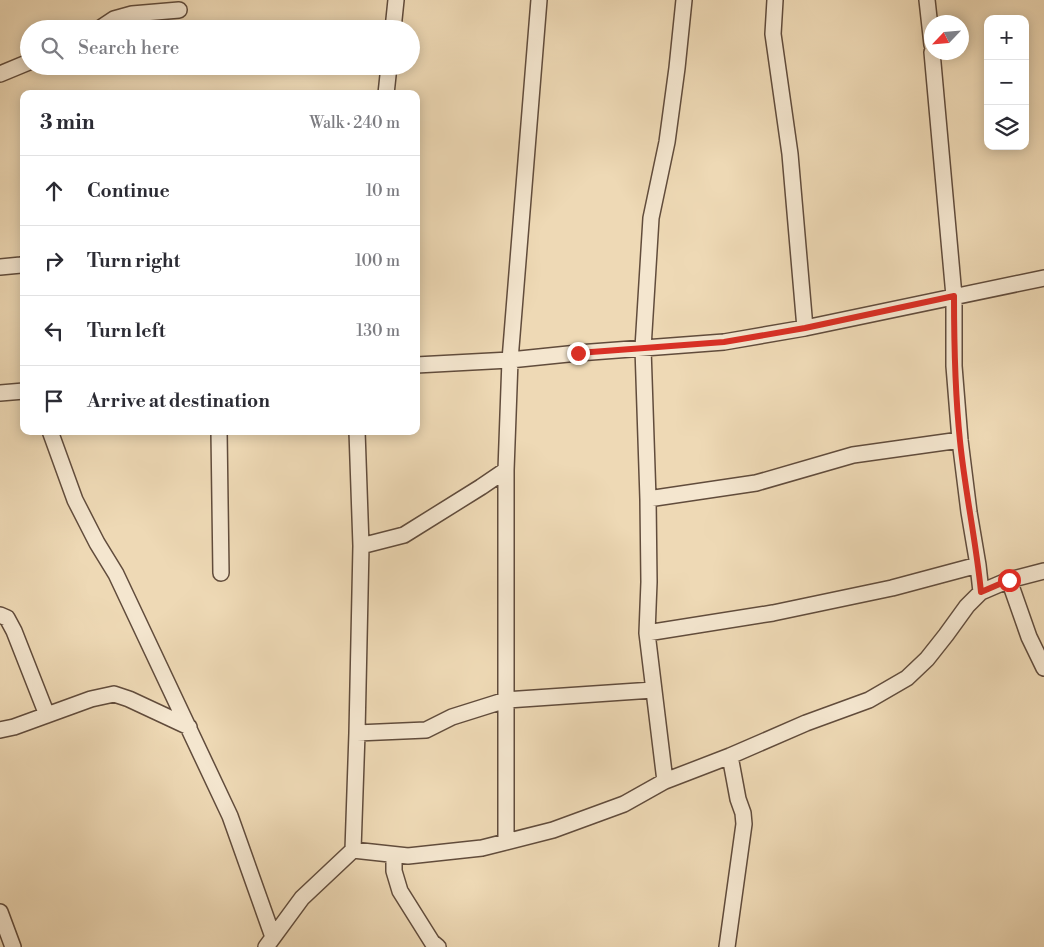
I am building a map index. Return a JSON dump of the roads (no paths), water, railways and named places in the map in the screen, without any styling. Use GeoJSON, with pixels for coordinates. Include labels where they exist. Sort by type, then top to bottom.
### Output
{"type":"FeatureCollection","features":[{"type":"Feature","properties":{"kind":"street"},"geometry":{"type":"LineString","coordinates":[[394,20],[396,0]]}},
{"type":"Feature","properties":{"kind":"street"},"geometry":{"type":"LineString","coordinates":[[506,842],[506,470],[510,360],[539,0]]}},
{"type":"Feature","properties":{"kind":"street"},"geometry":{"type":"LineString","coordinates":[[665,781],[647,633],[649,582],[648,499],[643,348],[651,218],[667,142],[684,0]]}},
{"type":"Feature","properties":{"kind":"street"},"geometry":{"type":"LineString","coordinates":[[774,0],[773,34],[790,154],[805,328]]}},
{"type":"Feature","properties":{"kind":"street"},"geometry":{"type":"LineString","coordinates":[[928,0],[929,15]]}},
{"type":"Feature","properties":{"kind":"street"},"geometry":{"type":"LineString","coordinates":[[112,20],[132,14],[179,10]]}},
{"type":"Feature","properties":{"kind":"street"},"geometry":{"type":"LineString","coordinates":[[933,60],[954,296],[954,366],[960,440],[981,592]]}},
{"type":"Feature","properties":{"kind":"street"},"geometry":{"type":"LineString","coordinates":[[0,74],[20,66]]}},
{"type":"Feature","properties":{"kind":"street"},"geometry":{"type":"LineString","coordinates":[[386,90],[388,75]]}},
{"type":"Feature","properties":{"kind":"street"},"geometry":{"type":"LineString","coordinates":[[0,267],[20,265]]}},
{"type":"Feature","properties":{"kind":"street"},"geometry":{"type":"LineString","coordinates":[[420,365],[510,360],[724,342],[805,328],[1044,278]]}},
{"type":"Feature","properties":{"kind":"street"},"geometry":{"type":"LineString","coordinates":[[0,393],[20,391]]}},
{"type":"Feature","properties":{"kind":"street"},"geometry":{"type":"LineString","coordinates":[[51,435],[75,500],[97,543],[116,574],[230,816],[270,942]]}},
{"type":"Feature","properties":{"kind":"street"},"geometry":{"type":"LineString","coordinates":[[219,435],[221,573]]}},
{"type":"Feature","properties":{"kind":"street"},"geometry":{"type":"LineString","coordinates":[[270,942],[302,898],[353,850],[360,546],[357,435]]}},
{"type":"Feature","properties":{"kind":"street"},"geometry":{"type":"LineString","coordinates":[[648,499],[756,483],[853,455],[960,440]]}},
{"type":"Feature","properties":{"kind":"street"},"geometry":{"type":"LineString","coordinates":[[360,546],[404,535],[481,488],[506,470]]}},
{"type":"Feature","properties":{"kind":"street"},"geometry":{"type":"LineString","coordinates":[[647,633],[773,613],[892,588],[978,565]]}},
{"type":"Feature","properties":{"kind":"street"},"geometry":{"type":"LineString","coordinates":[[353,850],[408,856],[482,848],[553,830],[624,804],[665,781],[730,756],[806,723],[869,700],[907,678],[928,659],[967,606],[981,592],[1009,580],[1044,571]]}},
{"type":"Feature","properties":{"kind":"street"},"geometry":{"type":"LineString","coordinates":[[1009,580],[1029,637],[1044,668]]}},
{"type":"Feature","properties":{"kind":"street"},"geometry":{"type":"LineString","coordinates":[[0,615],[6,618],[14,632],[47,715]]}},
{"type":"Feature","properties":{"kind":"street"},"geometry":{"type":"LineString","coordinates":[[357,733],[426,730],[452,717],[506,700],[653,690]]}},
{"type":"Feature","properties":{"kind":"street"},"geometry":{"type":"LineString","coordinates":[[0,730],[14,727],[91,698],[114,694],[189,727]]}},
{"type":"Feature","properties":{"kind":"street"},"geometry":{"type":"LineString","coordinates":[[728,947],[744,824],[730,756]]}},
{"type":"Feature","properties":{"kind":"street"},"geometry":{"type":"LineString","coordinates":[[394,855],[394,871],[400,891],[432,942],[438,947]]}},
{"type":"Feature","properties":{"kind":"street"},"geometry":{"type":"LineString","coordinates":[[0,912],[13,947]]}}]}
